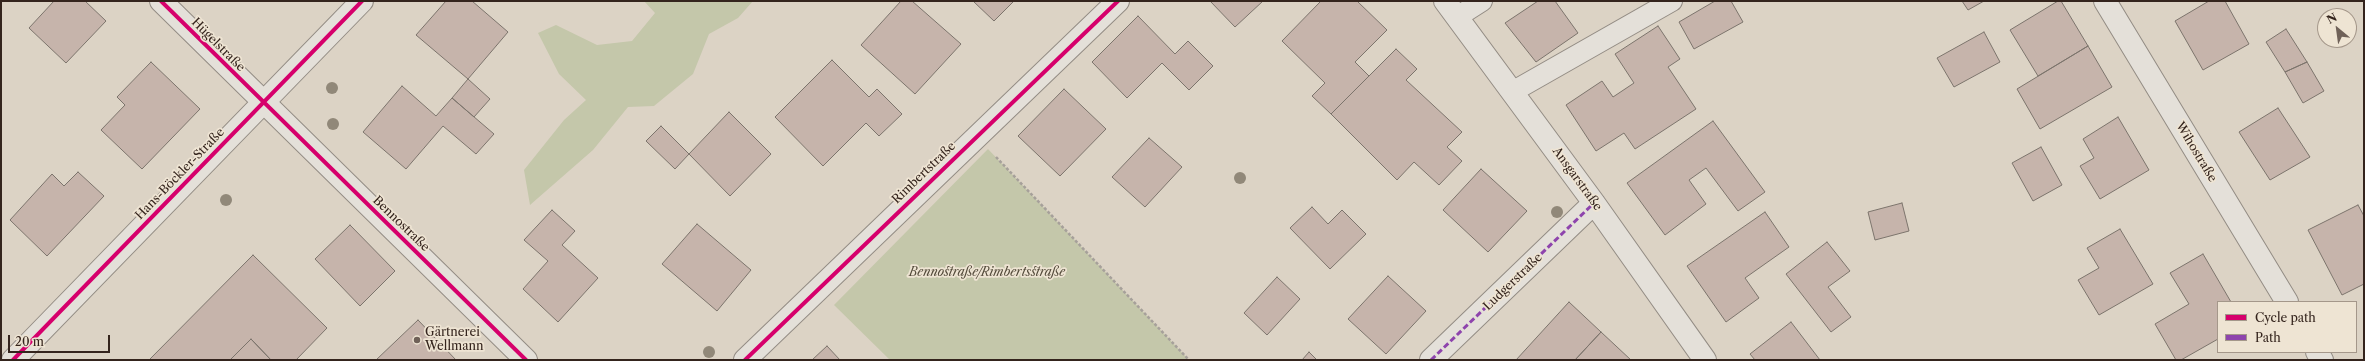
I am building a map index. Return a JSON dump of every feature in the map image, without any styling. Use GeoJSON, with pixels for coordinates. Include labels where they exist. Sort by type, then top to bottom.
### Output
{"type":"FeatureCollection","features":[{"type":"Feature","properties":{"kind":"street","name":"Hügelstraße"},"geometry":{"type":"LineString","coordinates":[[161,1],[262,102]]}},
{"type":"Feature","properties":{"kind":"street","name":"Hans-Böckler-Straße"},"geometry":{"type":"LineString","coordinates":[[12,360],[185,185],[262,102],[362,1]]}},
{"type":"Feature","properties":{"kind":"street","name":"Rimbertstraße"},"geometry":{"type":"LineString","coordinates":[[745,360],[976,136],[1118,1]]}},
{"type":"Feature","properties":{"kind":"street","name":"Wihostraße"},"geometry":{"type":"LineString","coordinates":[[2105,1],[2286,301]]}},
{"type":"Feature","properties":{"kind":"street","name":"Ansgarstraße"},"geometry":{"type":"LineString","coordinates":[[1451,9],[1594,203],[1705,360]]}},
{"type":"Feature","properties":{"kind":"street","name":"Bennostraße"},"geometry":{"type":"LineString","coordinates":[[262,102],[526,360]]}},
{"type":"Feature","properties":{"kind":"street","name":"Ludgerstraße"},"geometry":{"type":"LineString","coordinates":[[1431,360],[1594,203]]}},
{"type":"Feature","properties":{"kind":"lane"},"geometry":{"type":"LineString","coordinates":[[1451,9],[1482,1]]}},
{"type":"Feature","properties":{"kind":"lane"},"geometry":{"type":"LineString","coordinates":[[1512,92],[1672,1]]}},
{"type":"Feature","properties":{"kind":"path"},"geometry":{"type":"LineString","coordinates":[[976,136],[1189,360]]}},
{"type":"Feature","properties":{"kind":"green space"},"geometry":{"type":"Polygon","coordinates":[[[644,1],[753,1],[738,18],[709,34],[693,74],[654,106],[628,107],[593,150],[530,205],[524,170],[564,120],[586,100],[559,74],[538,33],[556,25],[597,45],[632,41],[655,13],[644,1]]]}},
{"type":"Feature","properties":{"kind":"green space","name":"Bennostraße/Rimbertsstraße"},"geometry":{"type":"Polygon","coordinates":[[[988,149],[1189,360],[890,360],[834,305],[988,149]]]}},
{"type":"Feature","properties":{"kind":"building"},"geometry":{"type":"Polygon","coordinates":[[[54,1],[85,1],[106,21],[66,63],[29,28],[54,1]]]}},
{"type":"Feature","properties":{"kind":"building"},"geometry":{"type":"Polygon","coordinates":[[[446,1],[472,1],[508,32],[468,79],[416,35],[446,1]]]}},
{"type":"Feature","properties":{"kind":"building"},"geometry":{"type":"Polygon","coordinates":[[[901,1],[912,1],[961,44],[915,94],[861,45],[901,1]]]}},
{"type":"Feature","properties":{"kind":"building"},"geometry":{"type":"Polygon","coordinates":[[[973,1],[1014,1],[994,21],[973,1]]]}},
{"type":"Feature","properties":{"kind":"building"},"geometry":{"type":"Polygon","coordinates":[[[1210,1],[1263,1],[1235,27],[1210,1]]]}},
{"type":"Feature","properties":{"kind":"building"},"geometry":{"type":"Polygon","coordinates":[[[1321,1],[1357,1],[1387,30],[1355,62],[1369,76],[1331,114],[1312,96],[1325,83],[1282,41],[1321,1]]]}},
{"type":"Feature","properties":{"kind":"building"},"geometry":{"type":"Polygon","coordinates":[[[1538,1],[1555,1],[1578,33],[1536,62],[1505,23],[1538,1]]]}},
{"type":"Feature","properties":{"kind":"building"},"geometry":{"type":"Polygon","coordinates":[[[1715,1],[1731,1],[1743,22],[1694,49],[1679,22],[1715,1]]]}},
{"type":"Feature","properties":{"kind":"building"},"geometry":{"type":"Polygon","coordinates":[[[1962,1],[1984,1],[1968,10],[1962,1]]]}},
{"type":"Feature","properties":{"kind":"building"},"geometry":{"type":"Polygon","coordinates":[[[2058,1],[2061,1],[2088,46],[2038,76],[2010,30],[2058,1]]]}},
{"type":"Feature","properties":{"kind":"building"},"geometry":{"type":"Polygon","coordinates":[[[2209,1],[2225,1],[2249,44],[2203,70],[2175,21],[2209,1]]]}},
{"type":"Feature","properties":{"kind":"building"},"geometry":{"type":"Polygon","coordinates":[[[1138,16],[1175,54],[1188,41],[1213,66],[1189,90],[1162,63],[1127,98],[1092,62],[1138,16]]]}},
{"type":"Feature","properties":{"kind":"building"},"geometry":{"type":"Polygon","coordinates":[[[1658,26],[1680,59],[1668,67],[1696,109],[1635,149],[1624,133],[1596,151],[1566,105],[1602,81],[1613,97],[1634,83],[1615,54],[1658,26]]]}},
{"type":"Feature","properties":{"kind":"building"},"geometry":{"type":"Polygon","coordinates":[[[2286,29],[2307,62],[2285,72],[2266,42],[2286,29]]]}},
{"type":"Feature","properties":{"kind":"building"},"geometry":{"type":"Polygon","coordinates":[[[1984,32],[2000,62],[1954,87],[1937,58],[1984,32]]]}},
{"type":"Feature","properties":{"kind":"building"},"geometry":{"type":"Polygon","coordinates":[[[2088,46],[2112,87],[2040,129],[2017,89],[2088,46]]]}},
{"type":"Feature","properties":{"kind":"building"},"geometry":{"type":"Polygon","coordinates":[[[1396,49],[1417,69],[1406,80],[1462,132],[1447,147],[1462,161],[1439,185],[1414,162],[1397,180],[1331,114],[1396,49]]]}},
{"type":"Feature","properties":{"kind":"building"},"geometry":{"type":"Polygon","coordinates":[[[832,60],[869,97],[877,89],[902,114],[879,136],[866,123],[823,166],[775,117],[832,60]]]}},
{"type":"Feature","properties":{"kind":"building"},"geometry":{"type":"Polygon","coordinates":[[[151,62],[200,109],[142,169],[101,130],[125,105],[117,97],[151,62]]]}},
{"type":"Feature","properties":{"kind":"building"},"geometry":{"type":"Polygon","coordinates":[[[2307,62],[2324,91],[2303,103],[2285,72],[2307,62]]]}},
{"type":"Feature","properties":{"kind":"building"},"geometry":{"type":"Polygon","coordinates":[[[468,79],[490,99],[474,117],[452,98],[468,79]]]}},
{"type":"Feature","properties":{"kind":"building"},"geometry":{"type":"Polygon","coordinates":[[[402,86],[436,116],[452,98],[494,134],[476,154],[443,126],[406,169],[363,132],[402,86]]]}},
{"type":"Feature","properties":{"kind":"building"},"geometry":{"type":"Polygon","coordinates":[[[1064,89],[1106,129],[1060,176],[1018,136],[1064,89]]]}},
{"type":"Feature","properties":{"kind":"building"},"geometry":{"type":"Polygon","coordinates":[[[2278,108],[2310,157],[2270,180],[2239,132],[2278,108]]]}},
{"type":"Feature","properties":{"kind":"building"},"geometry":{"type":"Polygon","coordinates":[[[729,112],[771,154],[730,196],[689,154],[729,112]]]}},
{"type":"Feature","properties":{"kind":"building"},"geometry":{"type":"Polygon","coordinates":[[[2118,117],[2149,170],[2100,199],[2080,166],[2094,158],[2083,139],[2118,117]]]}},
{"type":"Feature","properties":{"kind":"building"},"geometry":{"type":"Polygon","coordinates":[[[1713,121],[1765,192],[1738,211],[1706,168],[1689,180],[1706,204],[1665,235],[1627,183],[1713,121]]]}},
{"type":"Feature","properties":{"kind":"building"},"geometry":{"type":"Polygon","coordinates":[[[661,126],[689,154],[675,169],[646,141],[661,126]]]}},
{"type":"Feature","properties":{"kind":"building"},"geometry":{"type":"Polygon","coordinates":[[[1149,138],[1182,167],[1145,207],[1112,177],[1149,138]]]}},
{"type":"Feature","properties":{"kind":"building"},"geometry":{"type":"Polygon","coordinates":[[[2041,147],[2062,185],[2033,201],[2012,163],[2041,147]]]}},
{"type":"Feature","properties":{"kind":"building"},"geometry":{"type":"Polygon","coordinates":[[[1481,169],[1527,211],[1488,252],[1443,210],[1481,169]]]}},
{"type":"Feature","properties":{"kind":"building"},"geometry":{"type":"Polygon","coordinates":[[[78,172],[104,196],[47,256],[10,220],[52,174],[64,186],[78,172]]]}},
{"type":"Feature","properties":{"kind":"building"},"geometry":{"type":"Polygon","coordinates":[[[1902,203],[1909,231],[1875,240],[1868,212],[1902,203]]]}},
{"type":"Feature","properties":{"kind":"building"},"geometry":{"type":"Polygon","coordinates":[[[2358,205],[2364,216],[2364,284],[2342,295],[2308,230],[2358,205]]]}},
{"type":"Feature","properties":{"kind":"building"},"geometry":{"type":"Polygon","coordinates":[[[1312,207],[1328,224],[1342,210],[1366,234],[1330,269],[1290,228],[1312,207]]]}},
{"type":"Feature","properties":{"kind":"building"},"geometry":{"type":"Polygon","coordinates":[[[552,210],[575,231],[562,245],[598,278],[558,322],[523,289],[548,261],[524,240],[552,210]]]}},
{"type":"Feature","properties":{"kind":"building"},"geometry":{"type":"Polygon","coordinates":[[[1765,212],[1789,247],[1745,278],[1759,298],[1726,322],[1687,266],[1765,212]]]}},
{"type":"Feature","properties":{"kind":"building"},"geometry":{"type":"Polygon","coordinates":[[[697,224],[751,270],[717,311],[662,264],[697,224]]]}},
{"type":"Feature","properties":{"kind":"building"},"geometry":{"type":"Polygon","coordinates":[[[350,225],[395,271],[360,306],[315,259],[350,225]]]}},
{"type":"Feature","properties":{"kind":"building"},"geometry":{"type":"Polygon","coordinates":[[[2120,229],[2153,284],[2099,315],[2078,280],[2099,268],[2087,248],[2120,229]]]}},
{"type":"Feature","properties":{"kind":"building"},"geometry":{"type":"Polygon","coordinates":[[[1827,242],[1850,271],[1828,287],[1851,317],[1831,332],[1786,274],[1827,242]]]}},
{"type":"Feature","properties":{"kind":"building"},"geometry":{"type":"Polygon","coordinates":[[[2203,254],[2230,301],[2217,301],[2217,340],[2181,360],[2176,360],[2155,324],[2189,304],[2170,273],[2203,254]]]}},
{"type":"Feature","properties":{"kind":"building"},"geometry":{"type":"Polygon","coordinates":[[[253,255],[327,328],[296,360],[271,360],[251,339],[230,360],[149,360],[253,255]]]}},
{"type":"Feature","properties":{"kind":"building"},"geometry":{"type":"Polygon","coordinates":[[[1388,276],[1426,311],[1386,354],[1348,319],[1388,276]]]}},
{"type":"Feature","properties":{"kind":"building"},"geometry":{"type":"Polygon","coordinates":[[[1277,277],[1300,299],[1267,335],[1244,313],[1277,277]]]}},
{"type":"Feature","properties":{"kind":"building"},"geometry":{"type":"Polygon","coordinates":[[[1569,302],[1601,332],[1575,360],[1516,360],[1569,302]]]}},
{"type":"Feature","properties":{"kind":"building","name":"Gärtnerei Wellmann"},"geometry":{"type":"Polygon","coordinates":[[[418,320],[456,360],[376,360],[418,320]]]}},
{"type":"Feature","properties":{"kind":"building"},"geometry":{"type":"Polygon","coordinates":[[[1791,322],[1820,360],[1755,360],[1750,354],[1791,322]]]}},
{"type":"Feature","properties":{"kind":"building"},"geometry":{"type":"Polygon","coordinates":[[[1601,332],[1631,360],[1575,360],[1601,332]]]}},
{"type":"Feature","properties":{"kind":"building"},"geometry":{"type":"Polygon","coordinates":[[[251,339],[271,360],[230,360],[251,339]]]}},
{"type":"Feature","properties":{"kind":"building"},"geometry":{"type":"Polygon","coordinates":[[[827,346],[840,360],[812,360],[827,346]]]}},
{"type":"Feature","properties":{"kind":"building"},"geometry":{"type":"Polygon","coordinates":[[[1309,352],[1317,360],[1302,360],[1309,352]]]}},
{"type":"Feature","properties":{"kind":"marked path"},"geometry":{"type":"LineString","coordinates":[[1431,360],[1594,203]]}},
{"type":"Feature","properties":{"kind":"cycle path"},"geometry":{"type":"LineString","coordinates":[[161,1],[526,360]]}},
{"type":"Feature","properties":{"kind":"cycle path"},"geometry":{"type":"LineString","coordinates":[[13,360],[362,1]]}},
{"type":"Feature","properties":{"kind":"cycle path"},"geometry":{"type":"LineString","coordinates":[[745,360],[1118,1]]}},
{"type":"Feature","properties":{"kind":"place","name":"Gärtnerei Wellmann"},"geometry":{"type":"Point","coordinates":[417,340]}}]}
